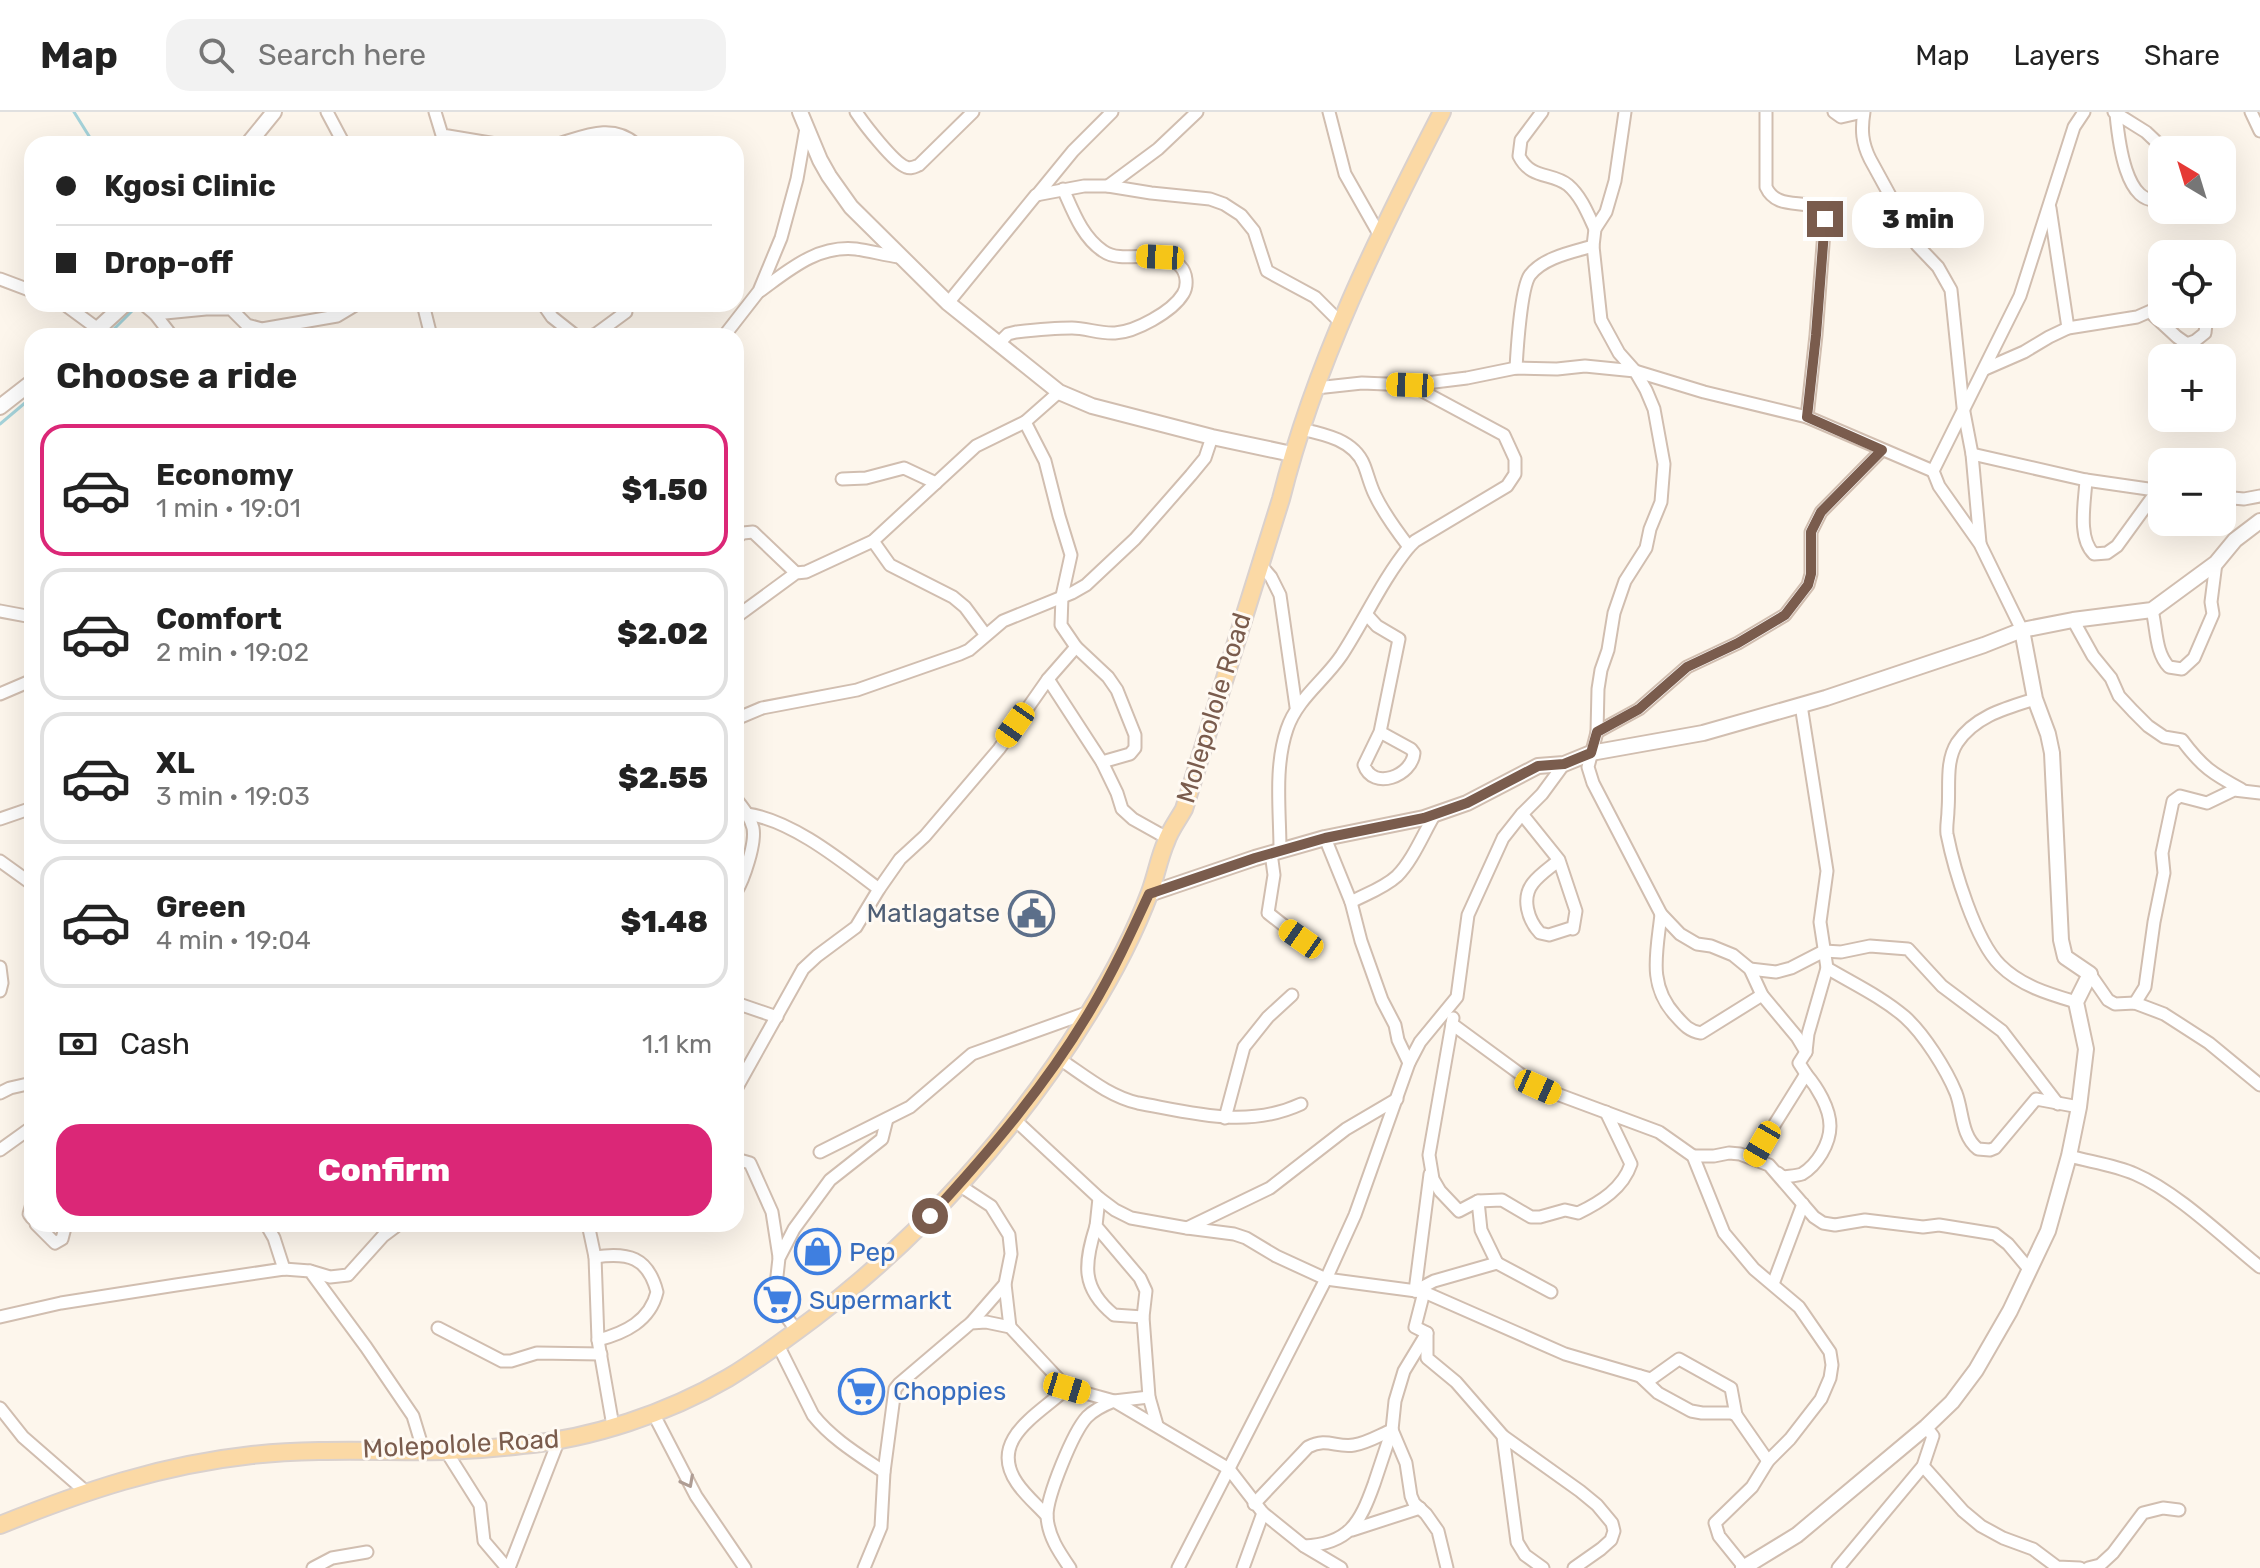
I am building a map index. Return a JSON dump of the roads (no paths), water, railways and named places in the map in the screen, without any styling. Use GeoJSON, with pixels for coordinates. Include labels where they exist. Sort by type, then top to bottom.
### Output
{"type":"FeatureCollection","features":[{"type":"Feature","properties":{"kind":"main road","name":"Molepolole Road"},"geometry":{"type":"LineString","coordinates":[[0,1525],[85,1491],[157,1471],[252,1455],[423,1449],[446,1451],[558,1442],[613,1426],[653,1413],[710,1388],[778,1345],[887,1258],[959,1185],[1014,1119],[1089,1012],[1118,960],[1149,894],[1167,838],[1184,809],[1281,499],[1292,454],[1316,388],[1379,234],[1442,112]]}},
{"type":"Feature","properties":{"kind":"street"},"geometry":{"type":"LineString","coordinates":[[254,136],[274,112]]}},
{"type":"Feature","properties":{"kind":"street"},"geometry":{"type":"LineString","coordinates":[[327,112],[340,136]]}},
{"type":"Feature","properties":{"kind":"street"},"geometry":{"type":"LineString","coordinates":[[435,112],[441,136]]}},
{"type":"Feature","properties":{"kind":"street"},"geometry":{"type":"LineString","coordinates":[[800,112],[820,160],[840,193],[899,257],[948,303],[1059,392],[1092,406],[1292,454]]}},
{"type":"Feature","properties":{"kind":"street"},"geometry":{"type":"LineString","coordinates":[[856,112],[879,142],[904,166],[912,168],[919,165],[973,112]]}},
{"type":"Feature","properties":{"kind":"street"},"geometry":{"type":"LineString","coordinates":[[948,303],[1073,151],[1112,112]]}},
{"type":"Feature","properties":{"kind":"street"},"geometry":{"type":"LineString","coordinates":[[1108,186],[1158,149],[1197,112]]}},
{"type":"Feature","properties":{"kind":"street"},"geometry":{"type":"LineString","coordinates":[[1329,112],[1345,174],[1379,234]]}},
{"type":"Feature","properties":{"kind":"street"},"geometry":{"type":"LineString","coordinates":[[1542,112],[1521,140],[1519,156],[1528,168],[1568,185],[1584,204],[1595,229]]}},
{"type":"Feature","properties":{"kind":"street"},"geometry":{"type":"LineString","coordinates":[[1625,112],[1615,181],[1606,212],[1595,229],[1593,246],[1601,320],[1619,353],[1635,371],[1654,409],[1664,464],[1661,502],[1646,548],[1625,581],[1614,613],[1598,689],[1597,732],[1588,767],[1593,783],[1661,914],[1672,928],[1688,939],[1733,955],[1750,969],[1762,995],[1806,1052]]}},
{"type":"Feature","properties":{"kind":"street"},"geometry":{"type":"LineString","coordinates":[[1766,112],[1766,187],[1769,193],[1783,203],[1819,208],[1825,219],[1807,417]]}},
{"type":"Feature","properties":{"kind":"street"},"geometry":{"type":"LineString","coordinates":[[1834,112],[1841,117],[1863,112],[1863,145],[1917,245],[1938,267],[1951,290],[1980,544]]}},
{"type":"Feature","properties":{"kind":"street"},"geometry":{"type":"LineString","coordinates":[[1933,471],[2020,296],[2074,127],[2084,112]]}},
{"type":"Feature","properties":{"kind":"street"},"geometry":{"type":"LineString","coordinates":[[2251,112],[2260,131]]}},
{"type":"Feature","properties":{"kind":"street"},"geometry":{"type":"LineString","coordinates":[[2115,113],[2150,136]]}},
{"type":"Feature","properties":{"kind":"street"},"geometry":{"type":"LineString","coordinates":[[2115,113],[2120,153],[2133,185],[2148,197]]}},
{"type":"Feature","properties":{"kind":"street"},"geometry":{"type":"LineString","coordinates":[[744,310],[759,291],[781,238],[797,179],[806,128]]}},
{"type":"Feature","properties":{"kind":"street"},"geometry":{"type":"LineString","coordinates":[[585,136],[610,132],[625,136]]}},
{"type":"Feature","properties":{"kind":"street"},"geometry":{"type":"LineString","coordinates":[[1036,195],[1063,189],[1108,186],[1210,199],[1224,204],[1241,215],[1254,231],[1267,271],[1315,297],[1341,323]]}},
{"type":"Feature","properties":{"kind":"street"},"geometry":{"type":"LineString","coordinates":[[999,343],[1008,334],[1016,332],[1077,328],[1105,333],[1130,330],[1172,307],[1187,286],[1180,266],[1171,260],[1106,254],[1081,226],[1063,189]]}},
{"type":"Feature","properties":{"kind":"street"},"geometry":{"type":"LineString","coordinates":[[2050,203],[2068,328]]}},
{"type":"Feature","properties":{"kind":"street"},"geometry":{"type":"LineString","coordinates":[[1516,368],[1529,275],[1559,256],[1593,246]]}},
{"type":"Feature","properties":{"kind":"street"},"geometry":{"type":"LineString","coordinates":[[759,291],[803,261],[824,251],[854,249],[899,257]]}},
{"type":"Feature","properties":{"kind":"street"},"geometry":{"type":"LineString","coordinates":[[0,279],[24,289]]}},
{"type":"Feature","properties":{"kind":"street"},"geometry":{"type":"LineString","coordinates":[[73,312],[90,328]]}},
{"type":"Feature","properties":{"kind":"street"},"geometry":{"type":"LineString","coordinates":[[98,328],[116,312]]}},
{"type":"Feature","properties":{"kind":"street"},"geometry":{"type":"LineString","coordinates":[[153,312],[166,328]]}},
{"type":"Feature","properties":{"kind":"street"},"geometry":{"type":"LineString","coordinates":[[155,314],[175,312]]}},
{"type":"Feature","properties":{"kind":"street"},"geometry":{"type":"LineString","coordinates":[[233,312],[254,328],[281,326],[337,316],[344,312]]}},
{"type":"Feature","properties":{"kind":"street"},"geometry":{"type":"LineString","coordinates":[[549,312],[566,328]]}},
{"type":"Feature","properties":{"kind":"street"},"geometry":{"type":"LineString","coordinates":[[604,328],[626,312]]}},
{"type":"Feature","properties":{"kind":"street"},"geometry":{"type":"LineString","coordinates":[[730,328],[743,312]]}},
{"type":"Feature","properties":{"kind":"street"},"geometry":{"type":"LineString","coordinates":[[1985,369],[2068,328],[2148,313]]}},
{"type":"Feature","properties":{"kind":"street"},"geometry":{"type":"LineString","coordinates":[[2170,328],[2187,344],[2205,333],[2206,328]]}},
{"type":"Feature","properties":{"kind":"street"},"geometry":{"type":"LineString","coordinates":[[1316,388],[1362,383],[1410,385],[1516,368],[1585,366],[1635,371],[1704,392],[1807,417],[1933,471],[1939,486],[1980,544],[2022,630],[2035,699],[2052,753],[2061,940],[2065,957],[2090,974],[2108,1000],[2115,1004],[2135,1003],[2164,1014],[2209,1043],[2260,1085]]}},
{"type":"Feature","properties":{"kind":"street"},"geometry":{"type":"LineString","coordinates":[[1301,939],[1268,913],[1267,907],[1274,888],[1280,765],[1286,731],[1296,707],[1325,677],[1409,547],[1507,486],[1515,474],[1515,459],[1504,435],[1410,385]]}},
{"type":"Feature","properties":{"kind":"street"},"geometry":{"type":"LineString","coordinates":[[0,407],[24,388]]}},
{"type":"Feature","properties":{"kind":"street"},"geometry":{"type":"LineString","coordinates":[[744,611],[796,573],[806,572],[873,541],[976,446],[1025,422],[1059,392]]}},
{"type":"Feature","properties":{"kind":"street"},"geometry":{"type":"LineString","coordinates":[[1025,422],[1045,461],[1071,555],[1062,596],[1061,625],[1076,647],[1112,682],[1135,735],[1135,748],[1130,754],[1102,762]]}},
{"type":"Feature","properties":{"kind":"street"},"geometry":{"type":"LineString","coordinates":[[1301,429],[1331,436],[1356,452],[1363,462],[1374,494],[1409,547]]}},
{"type":"Feature","properties":{"kind":"street"},"geometry":{"type":"LineString","coordinates":[[744,716],[762,708],[857,690],[960,654],[1003,621],[1086,585],[1135,539],[1205,458],[1212,437]]}},
{"type":"Feature","properties":{"kind":"street"},"geometry":{"type":"LineString","coordinates":[[1597,732],[1639,709],[1687,667],[1738,643],[1785,615],[1808,585],[1811,532],[1821,512],[1882,450]]}},
{"type":"Feature","properties":{"kind":"street"},"geometry":{"type":"LineString","coordinates":[[1972,454],[2086,480],[2148,489]]}},
{"type":"Feature","properties":{"kind":"street"},"geometry":{"type":"LineString","coordinates":[[842,479],[866,478],[904,468],[936,483]]}},
{"type":"Feature","properties":{"kind":"street"},"geometry":{"type":"LineString","coordinates":[[2086,480],[2084,528],[2089,549],[2094,554],[2107,553],[2117,546],[2148,506]]}},
{"type":"Feature","properties":{"kind":"street"},"geometry":{"type":"LineString","coordinates":[[2236,498],[2260,496]]}},
{"type":"Feature","properties":{"kind":"street"},"geometry":{"type":"LineString","coordinates":[[1149,894],[1325,838],[1424,818],[1467,803],[1538,766],[1564,764],[1591,753],[1703,733],[1801,705],[2022,630],[2152,610],[2216,563],[2235,540],[2260,521]]}},
{"type":"Feature","properties":{"kind":"street"},"geometry":{"type":"LineString","coordinates":[[744,533],[753,532],[796,573]]}},
{"type":"Feature","properties":{"kind":"street"},"geometry":{"type":"LineString","coordinates":[[873,541],[890,565],[953,597],[965,607],[985,634]]}},
{"type":"Feature","properties":{"kind":"street"},"geometry":{"type":"LineString","coordinates":[[1259,563],[1280,595],[1296,707]]}},
{"type":"Feature","properties":{"kind":"street"},"geometry":{"type":"LineString","coordinates":[[2152,610],[2158,651],[2169,667],[2182,669],[2194,658],[2213,614],[2211,602],[2216,563]]}},
{"type":"Feature","properties":{"kind":"street"},"geometry":{"type":"LineString","coordinates":[[0,611],[24,616]]}},
{"type":"Feature","properties":{"kind":"street"},"geometry":{"type":"LineString","coordinates":[[1367,615],[1377,626],[1399,639],[1380,732],[1365,758],[1365,769],[1375,778],[1399,775],[1412,764],[1414,753],[1380,732]]}},
{"type":"Feature","properties":{"kind":"street"},"geometry":{"type":"LineString","coordinates":[[2073,620],[2093,656],[2111,678],[2119,696],[2148,726],[2164,737],[2182,740],[2210,772],[2254,793]]}},
{"type":"Feature","properties":{"kind":"street"},"geometry":{"type":"LineString","coordinates":[[744,1075],[803,969],[856,927],[900,859],[925,836],[999,749],[1048,679],[1076,647]]}},
{"type":"Feature","properties":{"kind":"street"},"geometry":{"type":"LineString","coordinates":[[1048,679],[1102,762],[1122,809],[1133,819],[1167,838]]}},
{"type":"Feature","properties":{"kind":"street"},"geometry":{"type":"LineString","coordinates":[[0,694],[24,685]]}},
{"type":"Feature","properties":{"kind":"street"},"geometry":{"type":"LineString","coordinates":[[2035,699],[1991,714],[1971,728],[1956,745],[1950,764],[1947,831],[1973,916],[1991,954],[2016,978],[2038,990],[2076,1002]]}},
{"type":"Feature","properties":{"kind":"street"},"geometry":{"type":"LineString","coordinates":[[1693,1156],[1729,1153],[1769,1165],[1783,1177],[1801,1174],[1819,1158],[1827,1144],[1831,1127],[1829,1117],[1817,1088],[1799,1063],[1806,1052],[1808,1034],[1827,968],[1820,922],[1827,871],[1801,705]]}},
{"type":"Feature","properties":{"kind":"street"},"geometry":{"type":"LineString","coordinates":[[1427,1333],[1415,1327],[1431,1141],[1468,915],[1503,838],[1564,764]]}},
{"type":"Feature","properties":{"kind":"street"},"geometry":{"type":"LineString","coordinates":[[2135,1003],[2145,987],[2164,873],[2162,853],[2173,801],[2180,796],[2207,803],[2234,790],[2254,793]]}},
{"type":"Feature","properties":{"kind":"street"},"geometry":{"type":"LineString","coordinates":[[744,810],[754,834],[744,876]]}},
{"type":"Feature","properties":{"kind":"street"},"geometry":{"type":"LineString","coordinates":[[0,819],[24,811]]}},
{"type":"Feature","properties":{"kind":"street"},"geometry":{"type":"LineString","coordinates":[[747,814],[764,817],[814,842],[879,889]]}},
{"type":"Feature","properties":{"kind":"street"},"geometry":{"type":"LineString","coordinates":[[1351,902],[1397,876],[1435,814]]}},
{"type":"Feature","properties":{"kind":"street"},"geometry":{"type":"LineString","coordinates":[[1522,814],[1559,860],[1576,911],[1573,929],[1549,935],[1540,933],[1535,927],[1527,908],[1529,892],[1533,883],[1559,860]]}},
{"type":"Feature","properties":{"kind":"street"},"geometry":{"type":"LineString","coordinates":[[1325,838],[1351,902],[1382,1000],[1409,1063]]}},
{"type":"Feature","properties":{"kind":"street"},"geometry":{"type":"LineString","coordinates":[[0,861],[24,878]]}},
{"type":"Feature","properties":{"kind":"street"},"geometry":{"type":"LineString","coordinates":[[1661,914],[1655,959],[1658,988],[1669,1009],[1689,1029],[1701,1033],[1762,995]]}},
{"type":"Feature","properties":{"kind":"street"},"geometry":{"type":"LineString","coordinates":[[1750,969],[1776,972],[1824,951],[1841,952],[1870,946],[1908,949],[1942,986],[2002,1031],[2058,1104]]}},
{"type":"Feature","properties":{"kind":"street"},"geometry":{"type":"LineString","coordinates":[[0,967],[0,991]]}},
{"type":"Feature","properties":{"kind":"street"},"geometry":{"type":"LineString","coordinates":[[1827,968],[1897,1011],[1914,1026],[1956,1093],[1968,1138],[1978,1149],[1995,1148],[2036,1099],[2079,1107]]}},
{"type":"Feature","properties":{"kind":"street"},"geometry":{"type":"LineString","coordinates":[[1452,1024],[1538,1087],[1659,1132],[1693,1156],[1724,1233],[1754,1269],[1799,1307],[1830,1352],[1830,1378],[1821,1399],[1768,1461],[1746,1494],[1715,1523],[1719,1536],[1743,1567],[1797,1535],[1926,1427],[1964,1388],[2010,1311],[2048,1231],[2069,1156],[2086,1049],[2076,1002],[2090,974]]}},
{"type":"Feature","properties":{"kind":"street"},"geometry":{"type":"LineString","coordinates":[[1225,1118],[1244,1047],[1268,1017],[1292,995]]}},
{"type":"Feature","properties":{"kind":"street"},"geometry":{"type":"LineString","coordinates":[[1178,1568],[1326,1279],[1355,1215],[1409,1063],[1420,1042],[1457,997]]}},
{"type":"Feature","properties":{"kind":"street"},"geometry":{"type":"LineString","coordinates":[[744,1006],[777,1017]]}},
{"type":"Feature","properties":{"kind":"street"},"geometry":{"type":"LineString","coordinates":[[820,1152],[922,1099],[972,1054],[1089,1012]]}},
{"type":"Feature","properties":{"kind":"street"},"geometry":{"type":"LineString","coordinates":[[1058,1058],[1124,1100],[1243,1119],[1273,1115],[1301,1104]]}},
{"type":"Feature","properties":{"kind":"street"},"geometry":{"type":"LineString","coordinates":[[1753,1159],[1806,1074]]}},
{"type":"Feature","properties":{"kind":"street"},"geometry":{"type":"LineString","coordinates":[[0,1093],[24,1085]]}},
{"type":"Feature","properties":{"kind":"street"},"geometry":{"type":"LineString","coordinates":[[1187,1228],[1270,1188],[1346,1129],[1397,1099]]}},
{"type":"Feature","properties":{"kind":"street"},"geometry":{"type":"LineString","coordinates":[[1430,1169],[1440,1191],[1459,1211],[1478,1201],[1502,1200],[1531,1217],[1565,1210],[1578,1213],[1605,1198],[1626,1179],[1631,1164],[1606,1112]]}},
{"type":"Feature","properties":{"kind":"street"},"geometry":{"type":"LineString","coordinates":[[779,1258],[794,1229],[830,1180],[882,1139],[887,1119]]}},
{"type":"Feature","properties":{"kind":"street"},"geometry":{"type":"LineString","coordinates":[[1014,1119],[1099,1198],[1131,1218],[1234,1234],[1326,1279],[1420,1292],[1565,1354],[1651,1379],[1679,1359],[1731,1388],[1736,1415],[1768,1461]]}},
{"type":"Feature","properties":{"kind":"street"},"geometry":{"type":"LineString","coordinates":[[0,1150],[24,1133]]}},
{"type":"Feature","properties":{"kind":"street"},"geometry":{"type":"LineString","coordinates":[[2069,1156],[2133,1173],[2152,1182],[2260,1267]]}},
{"type":"Feature","properties":{"kind":"street"},"geometry":{"type":"LineString","coordinates":[[744,1161],[750,1163],[770,1204],[779,1258],[776,1303],[797,1331]]}},
{"type":"Feature","properties":{"kind":"street"},"geometry":{"type":"LineString","coordinates":[[1769,1165],[1814,1217],[1823,1223],[1835,1225],[1865,1220],[1923,1227],[1939,1225],[1995,1234],[2029,1269]]}},
{"type":"Feature","properties":{"kind":"street"},"geometry":{"type":"LineString","coordinates":[[959,1185],[991,1206],[1009,1235],[1011,1254],[1005,1284],[1010,1327]]}},
{"type":"Feature","properties":{"kind":"street"},"geometry":{"type":"LineString","coordinates":[[1099,1198],[1088,1261],[1092,1292],[1114,1315],[1143,1317]]}},
{"type":"Feature","properties":{"kind":"street"},"geometry":{"type":"LineString","coordinates":[[1478,1201],[1481,1230],[1497,1263],[1551,1292]]}},
{"type":"Feature","properties":{"kind":"street"},"geometry":{"type":"LineString","coordinates":[[1773,1284],[1803,1204]]}},
{"type":"Feature","properties":{"kind":"street"},"geometry":{"type":"LineString","coordinates":[[1096,1226],[1146,1291],[1143,1317],[1149,1397],[1157,1425]]}},
{"type":"Feature","properties":{"kind":"street"},"geometry":{"type":"LineString","coordinates":[[44,1232],[55,1243],[62,1239],[64,1232]]}},
{"type":"Feature","properties":{"kind":"street"},"geometry":{"type":"LineString","coordinates":[[271,1232],[284,1269]]}},
{"type":"Feature","properties":{"kind":"street"},"geometry":{"type":"LineString","coordinates":[[0,1317],[61,1303],[284,1269],[310,1271],[330,1277],[348,1275],[388,1232]]}},
{"type":"Feature","properties":{"kind":"street"},"geometry":{"type":"LineString","coordinates":[[590,1232],[595,1257],[598,1340],[613,1426]]}},
{"type":"Feature","properties":{"kind":"street"},"geometry":{"type":"LineString","coordinates":[[595,1257],[616,1254],[641,1263],[650,1273],[657,1292],[647,1315],[635,1325],[598,1340]]}},
{"type":"Feature","properties":{"kind":"street"},"geometry":{"type":"LineString","coordinates":[[1420,1292],[1434,1281],[1497,1263]]}},
{"type":"Feature","properties":{"kind":"street"},"geometry":{"type":"LineString","coordinates":[[310,1271],[413,1416],[423,1449]]}},
{"type":"Feature","properties":{"kind":"street"},"geometry":{"type":"LineString","coordinates":[[864,1568],[881,1527],[884,1472],[895,1389],[971,1323],[1005,1284]]}},
{"type":"Feature","properties":{"kind":"street"},"geometry":{"type":"LineString","coordinates":[[971,1323],[994,1322],[1010,1327],[1067,1388],[1114,1401],[1229,1469],[1263,1513],[1304,1546],[1341,1568]]}},
{"type":"Feature","properties":{"kind":"street"},"geometry":{"type":"LineString","coordinates":[[438,1328],[502,1361],[537,1353],[601,1354]]}},
{"type":"Feature","properties":{"kind":"street"},"geometry":{"type":"LineString","coordinates":[[1351,1530],[1366,1507],[1392,1430],[1395,1401],[1404,1371],[1427,1333]]}},
{"type":"Feature","properties":{"kind":"street"},"geometry":{"type":"LineString","coordinates":[[1427,1333],[1427,1358],[1456,1382],[1503,1436],[1580,1491],[1612,1523],[1614,1531],[1611,1540],[1574,1568]]}},
{"type":"Feature","properties":{"kind":"street"},"geometry":{"type":"LineString","coordinates":[[778,1345],[820,1424],[884,1472]]}},
{"type":"Feature","properties":{"kind":"street"},"geometry":{"type":"LineString","coordinates":[[1640,1376],[1658,1393],[1691,1411],[1736,1415]]}},
{"type":"Feature","properties":{"kind":"street"},"geometry":{"type":"LineString","coordinates":[[1047,1516],[1017,1483],[1008,1461],[1009,1445],[1020,1428],[1067,1388]]}},
{"type":"Feature","properties":{"kind":"street"},"geometry":{"type":"LineString","coordinates":[[1070,1568],[1056,1547],[1047,1516],[1054,1487],[1077,1430],[1100,1407],[1114,1401],[1149,1397]]}},
{"type":"Feature","properties":{"kind":"street"},"geometry":{"type":"LineString","coordinates":[[0,1408],[23,1437],[85,1491]]}},
{"type":"Feature","properties":{"kind":"street"},"geometry":{"type":"LineString","coordinates":[[653,1413],[696,1496],[745,1568]]}},
{"type":"Feature","properties":{"kind":"street"},"geometry":{"type":"LineString","coordinates":[[1838,1568],[1923,1466],[1933,1436],[1926,1427]]}},
{"type":"Feature","properties":{"kind":"street"},"geometry":{"type":"LineString","coordinates":[[1254,1504],[1308,1447],[1318,1442],[1357,1445],[1392,1430]]}},
{"type":"Feature","properties":{"kind":"street"},"geometry":{"type":"LineString","coordinates":[[1392,1430],[1406,1463],[1411,1496],[1438,1531],[1447,1568]]}},
{"type":"Feature","properties":{"kind":"street"},"geometry":{"type":"LineString","coordinates":[[1503,1436],[1517,1542],[1525,1555],[1543,1568]]}},
{"type":"Feature","properties":{"kind":"street"},"geometry":{"type":"LineString","coordinates":[[446,1451],[480,1505],[484,1541],[508,1568],[558,1442]]}},
{"type":"Feature","properties":{"kind":"street"},"geometry":{"type":"LineString","coordinates":[[1923,1466],[1963,1511],[1981,1526],[2033,1549],[2057,1567],[2080,1568]]}},
{"type":"Feature","properties":{"kind":"street"},"geometry":{"type":"LineString","coordinates":[[1304,1546],[1321,1545],[1351,1530],[1420,1508]]}},
{"type":"Feature","properties":{"kind":"street"},"geometry":{"type":"LineString","coordinates":[[2088,1568],[2100,1565],[2113,1553],[2143,1513],[2163,1508],[2179,1510]]}},
{"type":"Feature","properties":{"kind":"street"},"geometry":{"type":"LineString","coordinates":[[1243,1568],[1263,1513]]}},
{"type":"Feature","properties":{"kind":"street"},"geometry":{"type":"LineString","coordinates":[[313,1568],[332,1558],[367,1552]]}},
{"type":"Feature","properties":{"kind":"waterway"},"geometry":{"type":"LineString","coordinates":[[74,112],[89,136]]}},
{"type":"Feature","properties":{"kind":"waterway"},"geometry":{"type":"LineString","coordinates":[[115,328],[131,312]]}},
{"type":"Feature","properties":{"kind":"waterway"},"geometry":{"type":"LineString","coordinates":[[0,424],[24,404]]}},
{"type":"Feature","properties":{"kind":"place","name":"Matlagatse"},"geometry":{"type":"Point","coordinates":[1031,913]}},
{"type":"Feature","properties":{"kind":"place","name":"Pep"},"geometry":{"type":"Point","coordinates":[818,1252]}},
{"type":"Feature","properties":{"kind":"place","name":"Supermarkt"},"geometry":{"type":"Point","coordinates":[778,1300]}},
{"type":"Feature","properties":{"kind":"place","name":"Choppies"},"geometry":{"type":"Point","coordinates":[862,1391]}}]}
